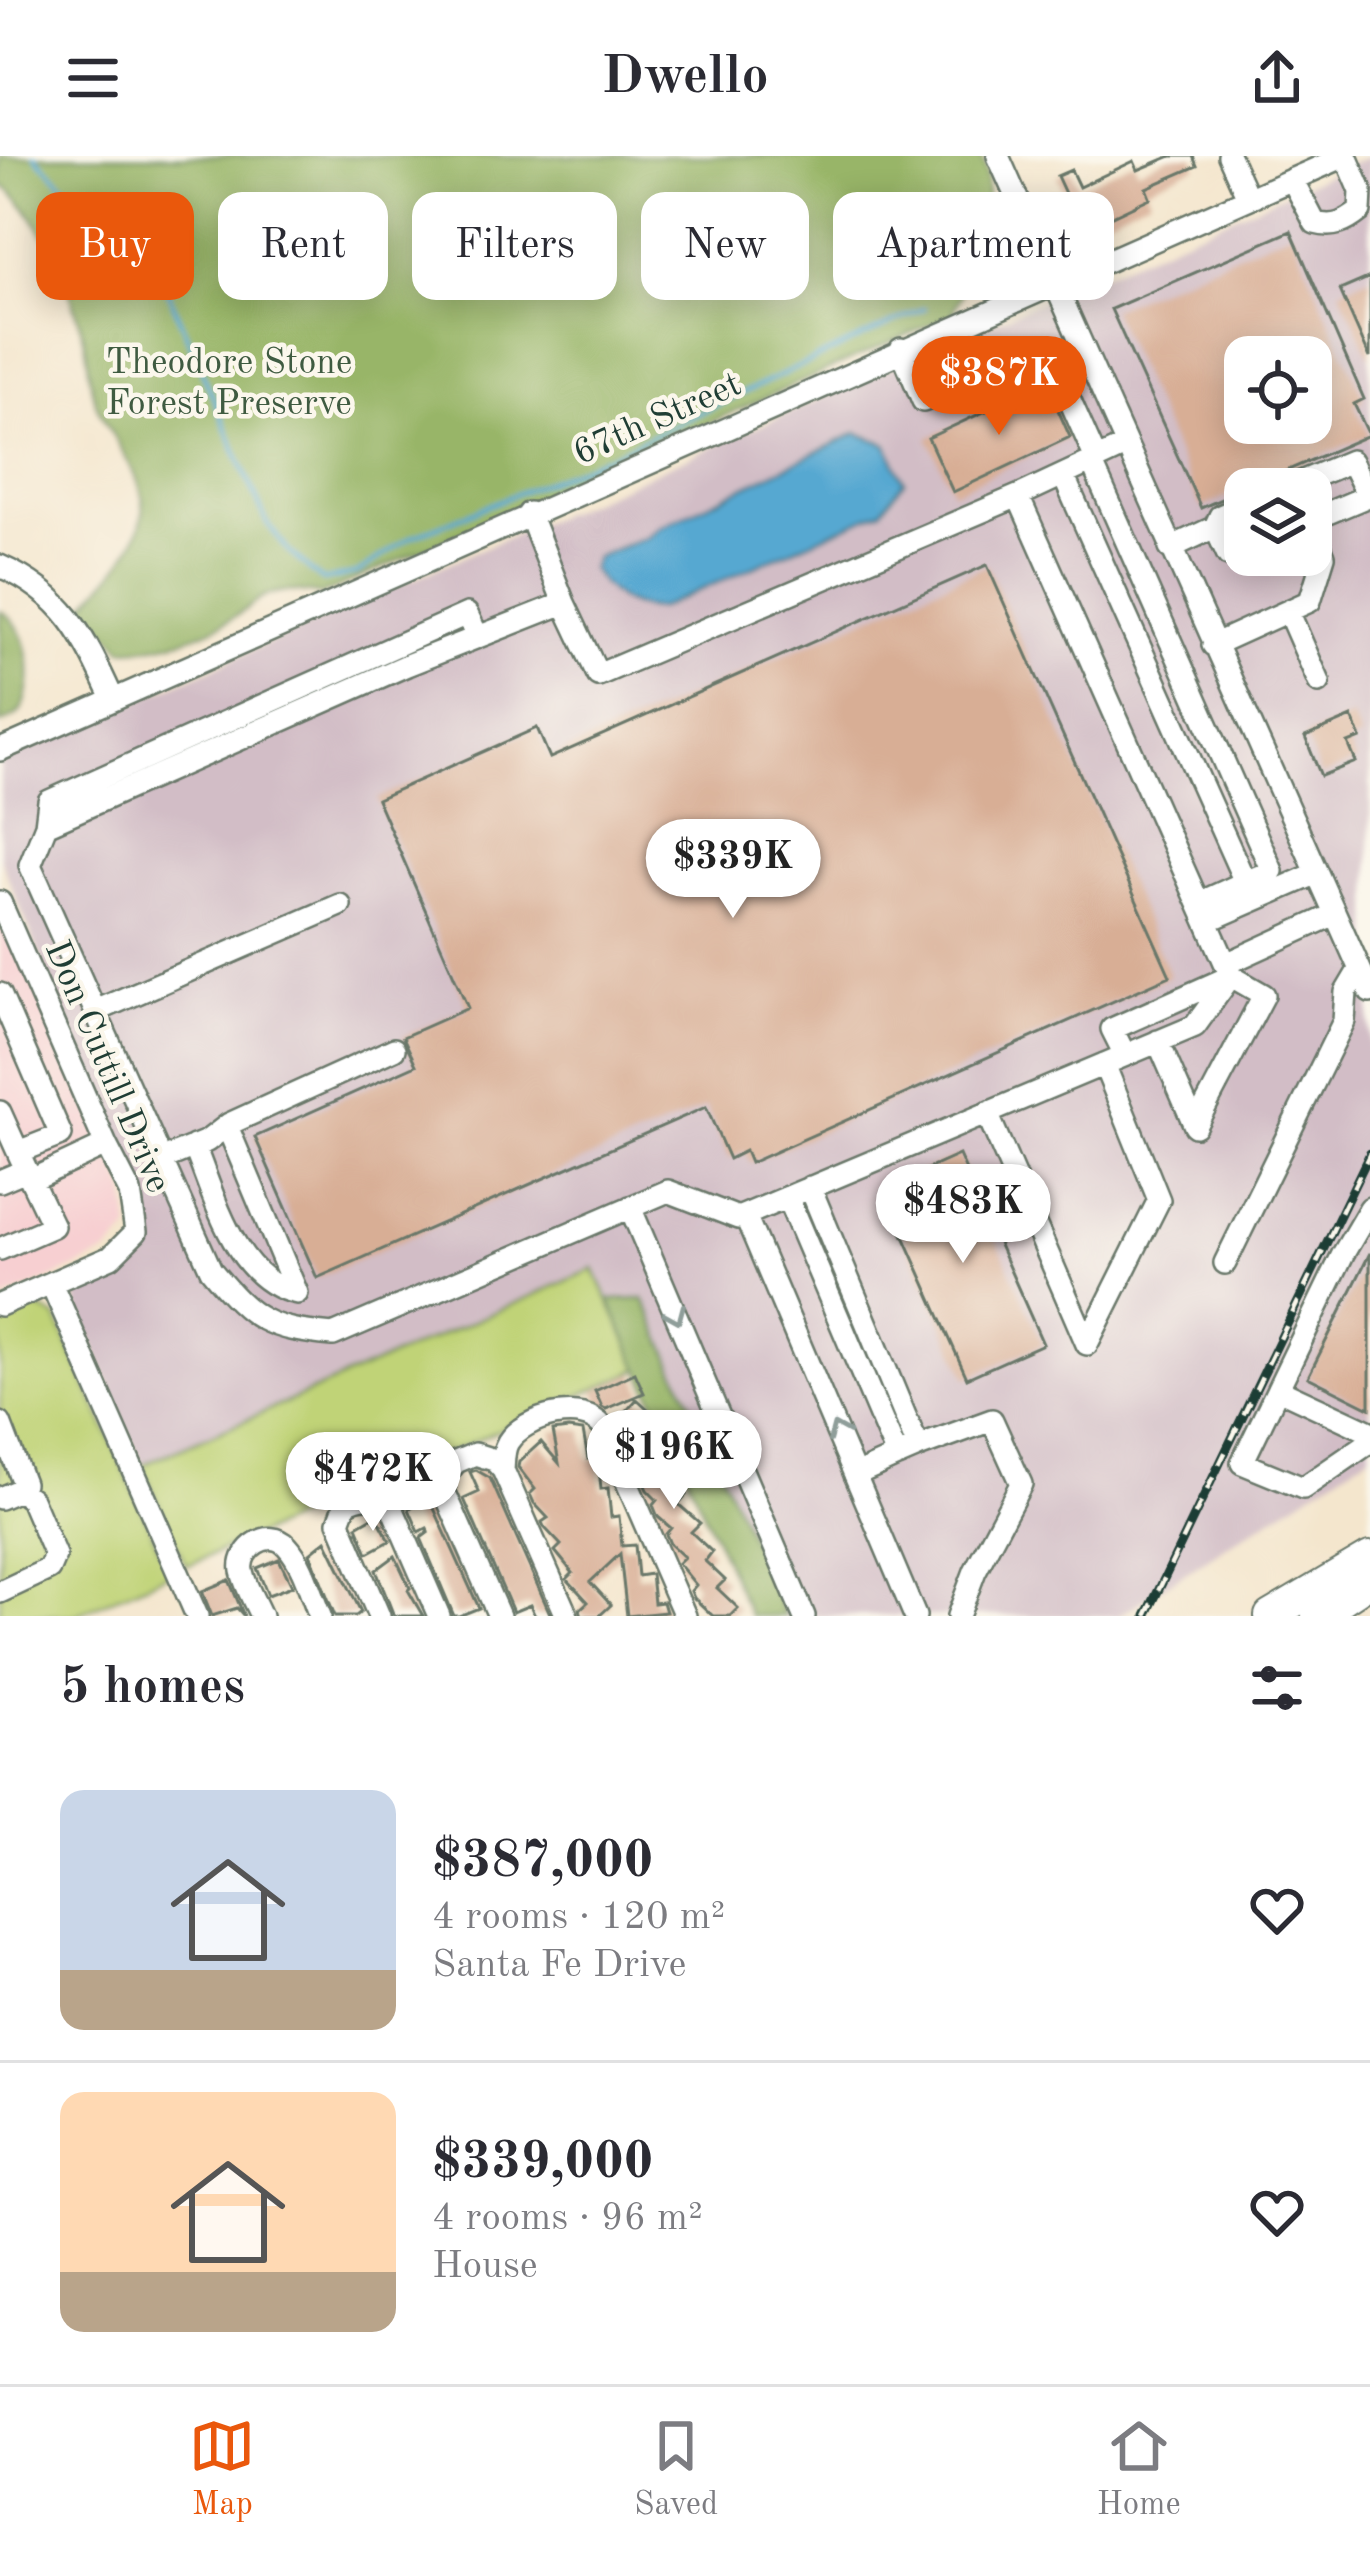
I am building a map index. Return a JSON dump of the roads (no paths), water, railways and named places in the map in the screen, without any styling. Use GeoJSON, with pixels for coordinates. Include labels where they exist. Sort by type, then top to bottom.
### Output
{"type":"FeatureCollection","features":[{"type":"Feature","properties":{"kind":"highway"},"geometry":{"type":"LineString","coordinates":[[1270,1616],[1369,1573]]}},
{"type":"Feature","properties":{"kind":"highway"},"geometry":{"type":"LineString","coordinates":[[1317,1616],[1369,1573]]}},
{"type":"Feature","properties":{"kind":"street"},"geometry":{"type":"LineString","coordinates":[[998,156],[1013,192]]}},
{"type":"Feature","properties":{"kind":"street"},"geometry":{"type":"LineString","coordinates":[[1229,156],[1248,198]]}},
{"type":"Feature","properties":{"kind":"street"},"geometry":{"type":"LineString","coordinates":[[1292,179],[1315,223],[1329,227],[1346,222],[1360,211],[1360,191],[1346,156]]}},
{"type":"Feature","properties":{"kind":"street","name":"67th Street"},"geometry":{"type":"LineString","coordinates":[[1114,255],[1346,156]]}},
{"type":"Feature","properties":{"kind":"street","name":"67th Street"},"geometry":{"type":"LineString","coordinates":[[0,750],[1011,300]]}},
{"type":"Feature","properties":{"kind":"street"},"geometry":{"type":"LineString","coordinates":[[1060,300],[1370,992]]}},
{"type":"Feature","properties":{"kind":"street"},"geometry":{"type":"LineString","coordinates":[[901,349],[923,401],[1034,355],[1053,362],[1272,871],[1203,912]]}},
{"type":"Feature","properties":{"kind":"street"},"geometry":{"type":"LineString","coordinates":[[529,513],[598,675],[1125,446]]}},
{"type":"Feature","properties":{"kind":"street"},"geometry":{"type":"LineString","coordinates":[[1332,469],[1351,461],[1368,496],[1332,512]]}},
{"type":"Feature","properties":{"kind":"street"},"geometry":{"type":"LineString","coordinates":[[1063,475],[1245,883]]}},
{"type":"Feature","properties":{"kind":"street"},"geometry":{"type":"LineString","coordinates":[[1018,496],[1228,970],[1264,995],[1195,1126],[1158,1041]]}},
{"type":"Feature","properties":{"kind":"street"},"geometry":{"type":"LineString","coordinates":[[1170,548],[1215,527],[1224,514]]}},
{"type":"Feature","properties":{"kind":"street"},"geometry":{"type":"LineString","coordinates":[[1215,527],[1224,546]]}},
{"type":"Feature","properties":{"kind":"street"},"geometry":{"type":"LineString","coordinates":[[0,566],[35,584],[64,610],[81,632],[112,698]]}},
{"type":"Feature","properties":{"kind":"street"},"geometry":{"type":"LineString","coordinates":[[1213,645],[1310,601],[1318,576]]}},
{"type":"Feature","properties":{"kind":"street"},"geometry":{"type":"LineString","coordinates":[[564,603],[300,701],[46,826],[29,865],[212,1270],[243,1309],[289,1331],[333,1335],[668,1191],[738,1218],[1196,1026],[1228,970]]}},
{"type":"Feature","properties":{"kind":"street"},"geometry":{"type":"LineString","coordinates":[[1288,611],[1319,682]]}},
{"type":"Feature","properties":{"kind":"street"},"geometry":{"type":"LineString","coordinates":[[1203,912],[1315,874]]}},
{"type":"Feature","properties":{"kind":"street","name":"Don Cuttill Drive"},"geometry":{"type":"LineString","coordinates":[[0,902],[130,1192],[136,1232],[111,1257],[51,1283]]}},
{"type":"Feature","properties":{"kind":"street"},"geometry":{"type":"LineString","coordinates":[[96,1011],[340,905]]}},
{"type":"Feature","properties":{"kind":"street"},"geometry":{"type":"LineString","coordinates":[[987,1113],[1087,1344],[1159,1200],[1114,1060],[1112,1029],[1333,915]]}},
{"type":"Feature","properties":{"kind":"street"},"geometry":{"type":"LineString","coordinates":[[1225,1263],[1344,1021],[1346,992],[1359,970]]}},
{"type":"Feature","properties":{"kind":"street"},"geometry":{"type":"LineString","coordinates":[[0,994],[61,1135],[25,1167],[0,1181]]}},
{"type":"Feature","properties":{"kind":"street"},"geometry":{"type":"LineString","coordinates":[[163,1160],[394,1049]]}},
{"type":"Feature","properties":{"kind":"street"},"geometry":{"type":"LineString","coordinates":[[0,1112],[53,1226],[0,1249]]}},
{"type":"Feature","properties":{"kind":"street"},"geometry":{"type":"LineString","coordinates":[[194,1146],[244,1256],[271,1283],[297,1293],[226,1126]]}},
{"type":"Feature","properties":{"kind":"street"},"geometry":{"type":"LineString","coordinates":[[25,1167],[106,1145]]}},
{"type":"Feature","properties":{"kind":"street"},"geometry":{"type":"LineString","coordinates":[[810,1187],[908,1452]]}},
{"type":"Feature","properties":{"kind":"street"},"geometry":{"type":"LineString","coordinates":[[787,1197],[908,1452]]}},
{"type":"Feature","properties":{"kind":"street"},"geometry":{"type":"LineString","coordinates":[[630,1207],[804,1616]]}},
{"type":"Feature","properties":{"kind":"street"},"geometry":{"type":"LineString","coordinates":[[1370,1208],[1342,1254],[1243,1462],[1303,1488],[1370,1442]]}},
{"type":"Feature","properties":{"kind":"street"},"geometry":{"type":"LineString","coordinates":[[745,1215],[915,1616]]}},
{"type":"Feature","properties":{"kind":"street"},"geometry":{"type":"LineString","coordinates":[[0,1306],[51,1283],[196,1616]]}},
{"type":"Feature","properties":{"kind":"street"},"geometry":{"type":"LineString","coordinates":[[1278,1389],[1370,1432]]}},
{"type":"Feature","properties":{"kind":"street"},"geometry":{"type":"LineString","coordinates":[[503,1470],[506,1446],[520,1431],[568,1413],[596,1419],[685,1616]]}},
{"type":"Feature","properties":{"kind":"street"},"geometry":{"type":"LineString","coordinates":[[855,1474],[992,1420],[1021,1484],[975,1571],[958,1616]]}},
{"type":"Feature","properties":{"kind":"street"},"geometry":{"type":"LineString","coordinates":[[0,1423],[20,1474],[10,1494],[32,1499],[55,1555],[49,1569],[0,1592]]}},
{"type":"Feature","properties":{"kind":"street"},"geometry":{"type":"LineString","coordinates":[[499,1616],[445,1493],[443,1478],[456,1462],[475,1454],[494,1460],[503,1470],[568,1616]]}},
{"type":"Feature","properties":{"kind":"street"},"geometry":{"type":"LineString","coordinates":[[380,1616],[339,1522],[346,1503],[363,1497],[382,1500],[393,1510],[440,1616]]}},
{"type":"Feature","properties":{"kind":"street"},"geometry":{"type":"LineString","coordinates":[[261,1616],[241,1567],[250,1547],[271,1539],[280,1539],[292,1551],[320,1616]]}},
{"type":"Feature","properties":{"kind":"water"},"geometry":{"type":"Polygon","coordinates":[[[857,433],[887,444],[904,481],[882,510],[659,608],[620,599],[591,569],[596,557],[647,537],[857,433]]]}},
{"type":"Feature","properties":{"kind":"waterway"},"geometry":{"type":"LineString","coordinates":[[35,156],[98,218],[149,248],[267,523],[289,552],[323,581],[358,573],[409,538],[608,456],[925,308]]}},
{"type":"Feature","properties":{"kind":"railway"},"geometry":{"type":"LineString","coordinates":[[1146,1616],[1370,1153]]}},
{"type":"Feature","properties":{"kind":"park label","name":"Theodore Stone Forest Preserve"},"geometry":{"type":"Point","coordinates":[229,384]}}]}
